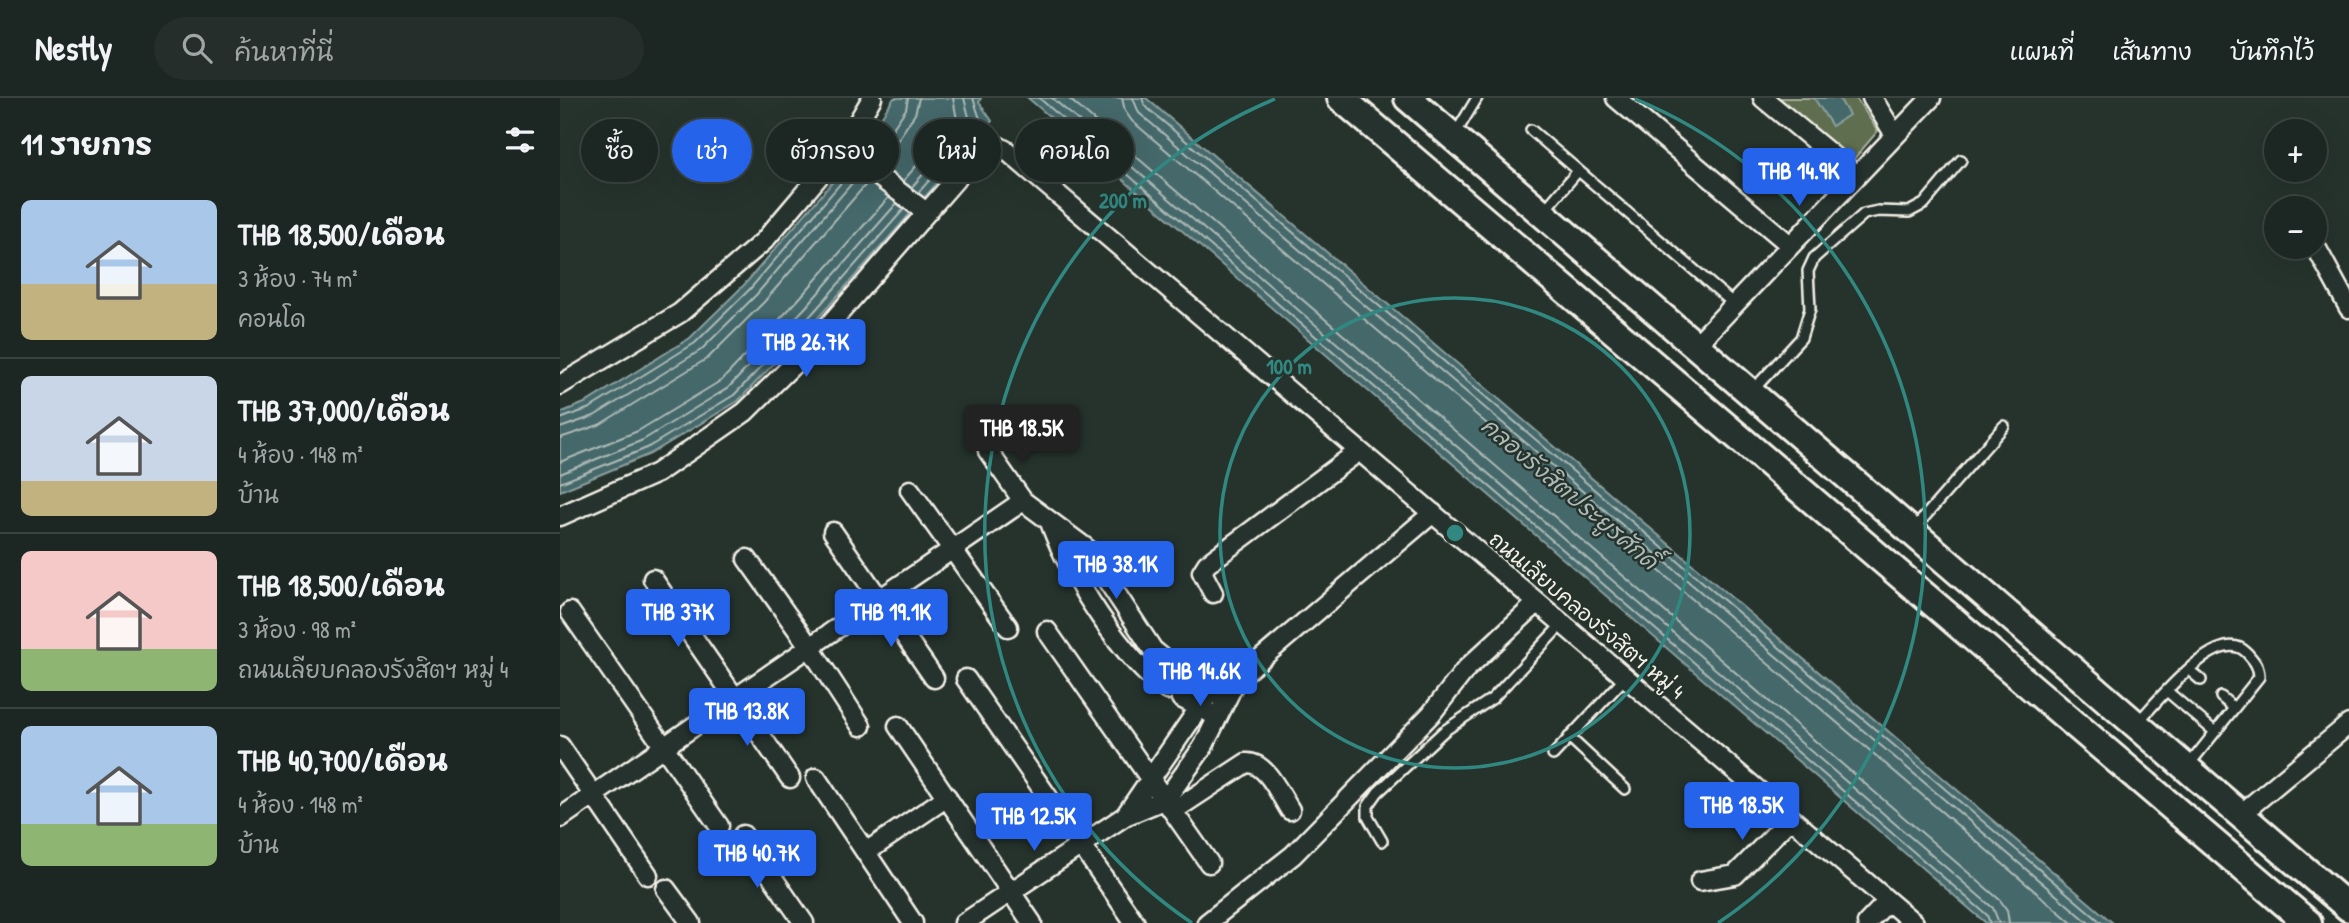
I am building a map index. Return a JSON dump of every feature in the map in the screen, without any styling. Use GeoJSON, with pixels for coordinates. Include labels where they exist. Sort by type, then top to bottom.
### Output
{"type":"FeatureCollection","features":[{"type":"Feature","properties":{"kind":"main road"},"geometry":{"type":"LineString","coordinates":[[1341,98],[2308,923]]}},
{"type":"Feature","properties":{"kind":"main road"},"geometry":{"type":"LineString","coordinates":[[1408,98],[2349,908]]}},
{"type":"Feature","properties":{"kind":"main road"},"geometry":{"type":"LineString","coordinates":[[1640,353],[1668,322]]}},
{"type":"Feature","properties":{"kind":"street"},"geometry":{"type":"LineString","coordinates":[[862,119],[873,98]]}},
{"type":"Feature","properties":{"kind":"street"},"geometry":{"type":"LineString","coordinates":[[1616,98],[1790,245]]}},
{"type":"Feature","properties":{"kind":"street"},"geometry":{"type":"LineString","coordinates":[[1763,98],[1857,176]]}},
{"type":"Feature","properties":{"kind":"street"},"geometry":{"type":"LineString","coordinates":[[1872,98],[1895,135]]}},
{"type":"Feature","properties":{"kind":"street"},"geometry":{"type":"LineString","coordinates":[[1695,346],[1931,98]]}},
{"type":"Feature","properties":{"kind":"street","name":"ถนนเลียบคลองรังสิตฯ หมู่ 4"},"geometry":{"type":"LineString","coordinates":[[922,209],[981,150],[996,145],[1007,151],[1914,923]]}},
{"type":"Feature","properties":{"kind":"street"},"geometry":{"type":"LineString","coordinates":[[560,385],[680,313],[764,241],[818,182]]}},
{"type":"Feature","properties":{"kind":"street"},"geometry":{"type":"LineString","coordinates":[[560,516],[657,473],[745,412],[803,355],[922,209],[886,182]]}},
{"type":"Feature","properties":{"kind":"street"},"geometry":{"type":"LineString","coordinates":[[2322,259],[2349,308]]}},
{"type":"Feature","properties":{"kind":"street"},"geometry":{"type":"LineString","coordinates":[[988,451],[1023,501],[1051,525],[1073,536],[1086,548],[1153,650],[1210,692],[1228,701]]}},
{"type":"Feature","properties":{"kind":"street"},"geometry":{"type":"LineString","coordinates":[[1213,593],[1202,572],[1207,564],[1359,451]]}},
{"type":"Feature","properties":{"kind":"street"},"geometry":{"type":"LineString","coordinates":[[910,490],[1008,627]]}},
{"type":"Feature","properties":{"kind":"street"},"geometry":{"type":"LineString","coordinates":[[560,818],[1023,501]]}},
{"type":"Feature","properties":{"kind":"street"},"geometry":{"type":"LineString","coordinates":[[1125,816],[1202,708],[1210,692],[1236,680],[1433,513]]}},
{"type":"Feature","properties":{"kind":"street"},"geometry":{"type":"LineString","coordinates":[[1051,525],[1077,580],[1136,663],[1174,694],[1218,717]]}},
{"type":"Feature","properties":{"kind":"street"},"geometry":{"type":"LineString","coordinates":[[833,532],[934,677]]}},
{"type":"Feature","properties":{"kind":"street"},"geometry":{"type":"LineString","coordinates":[[747,559],[809,646],[861,726]]}},
{"type":"Feature","properties":{"kind":"street"},"geometry":{"type":"LineString","coordinates":[[653,579],[790,778]]}},
{"type":"Feature","properties":{"kind":"street"},"geometry":{"type":"LineString","coordinates":[[1207,923],[1293,855],[1431,714],[1466,669],[1537,603]]}},
{"type":"Feature","properties":{"kind":"street"},"geometry":{"type":"LineString","coordinates":[[570,612],[719,826]]}},
{"type":"Feature","properties":{"kind":"street"},"geometry":{"type":"LineString","coordinates":[[1047,631],[1209,863]]}},
{"type":"Feature","properties":{"kind":"street"},"geometry":{"type":"LineString","coordinates":[[966,679],[1135,923]]}},
{"type":"Feature","properties":{"kind":"street"},"geometry":{"type":"LineString","coordinates":[[1170,805],[1228,701],[1236,680]]}},
{"type":"Feature","properties":{"kind":"street"},"geometry":{"type":"LineString","coordinates":[[2241,814],[2349,724]]}},
{"type":"Feature","properties":{"kind":"street"},"geometry":{"type":"LineString","coordinates":[[898,726],[1032,923]]}},
{"type":"Feature","properties":{"kind":"street"},"geometry":{"type":"LineString","coordinates":[[560,746],[648,875]]}},
{"type":"Feature","properties":{"kind":"street"},"geometry":{"type":"LineString","coordinates":[[964,923],[1125,816],[1170,805],[1246,763],[1253,762],[1262,768],[1290,810]]}},
{"type":"Feature","properties":{"kind":"street"},"geometry":{"type":"LineString","coordinates":[[816,778],[914,923]]}},
{"type":"Feature","properties":{"kind":"street"},"geometry":{"type":"LineString","coordinates":[[866,852],[947,797]]}},
{"type":"Feature","properties":{"kind":"street"},"geometry":{"type":"LineString","coordinates":[[1700,881],[1735,875],[1791,818]]}},
{"type":"Feature","properties":{"kind":"street"},"geometry":{"type":"LineString","coordinates":[[743,835],[804,923]]}},
{"type":"Feature","properties":{"kind":"street"},"geometry":{"type":"LineString","coordinates":[[666,889],[691,923]]}},
{"type":"Feature","properties":{"kind":"street"},"geometry":{"type":"LineString","coordinates":[[1867,923],[1888,901]]}},
{"type":"Feature","properties":{"kind":"lane"},"geometry":{"type":"LineString","coordinates":[[1453,138],[1477,98]]}},
{"type":"Feature","properties":{"kind":"lane"},"geometry":{"type":"LineString","coordinates":[[1531,130],[1734,304]]}},
{"type":"Feature","properties":{"kind":"lane"},"geometry":{"type":"LineString","coordinates":[[1751,393],[1801,338],[1810,309],[1808,271],[1814,258],[1864,214],[1878,211],[1909,212],[1924,204],[1961,160]]}},
{"type":"Feature","properties":{"kind":"lane"},"geometry":{"type":"LineString","coordinates":[[1542,214],[1578,171]]}},
{"type":"Feature","properties":{"kind":"lane"},"geometry":{"type":"LineString","coordinates":[[1912,531],[2004,426]]}},
{"type":"Feature","properties":{"kind":"lane"},"geometry":{"type":"LineString","coordinates":[[1382,842],[1368,817],[1368,806],[1378,792],[1444,731],[1493,698],[1562,624]]}},
{"type":"Feature","properties":{"kind":"lane"},"geometry":{"type":"LineString","coordinates":[[2137,723],[2189,670],[2213,650],[2230,646],[2245,650],[2257,664],[2259,677],[2187,766]]}},
{"type":"Feature","properties":{"kind":"lane"},"geometry":{"type":"LineString","coordinates":[[2189,670],[2201,680]]}},
{"type":"Feature","properties":{"kind":"lane"},"geometry":{"type":"LineString","coordinates":[[1553,755],[1625,678]]}},
{"type":"Feature","properties":{"kind":"lane"},"geometry":{"type":"LineString","coordinates":[[2168,692],[2215,732]]}},
{"type":"Feature","properties":{"kind":"lane"},"geometry":{"type":"LineString","coordinates":[[2221,697],[2234,708]]}},
{"type":"Feature","properties":{"kind":"lane"},"geometry":{"type":"LineString","coordinates":[[1569,737],[1625,789]]}},
{"type":"Feature","properties":{"kind":"green space"},"geometry":{"type":"Polygon","coordinates":[[[1775,98],[1856,98],[1878,131],[1853,160],[1775,98]]]}},
{"type":"Feature","properties":{"kind":"water"},"geometry":{"type":"Polygon","coordinates":[[[894,98],[981,98],[979,102],[991,119],[913,119],[913,182],[938,182],[817,319],[738,401],[650,454],[560,491],[560,413],[587,402],[690,338],[745,284],[833,182],[899,182],[899,119],[880,119],[894,98]]]}},
{"type":"Feature","properties":{"kind":"water","name":"คลองรังสิตประยูรศักดิ์"},"geometry":{"type":"Polygon","coordinates":[[[1028,98],[1146,98],[2113,923],[1986,923],[1126,182],[1134,182],[1134,119],[1052,119],[1028,98]]]}},
{"type":"Feature","properties":{"kind":"water"},"geometry":{"type":"Polygon","coordinates":[[[1814,98],[1839,98],[1849,115],[1832,126],[1814,98]]]}}]}
